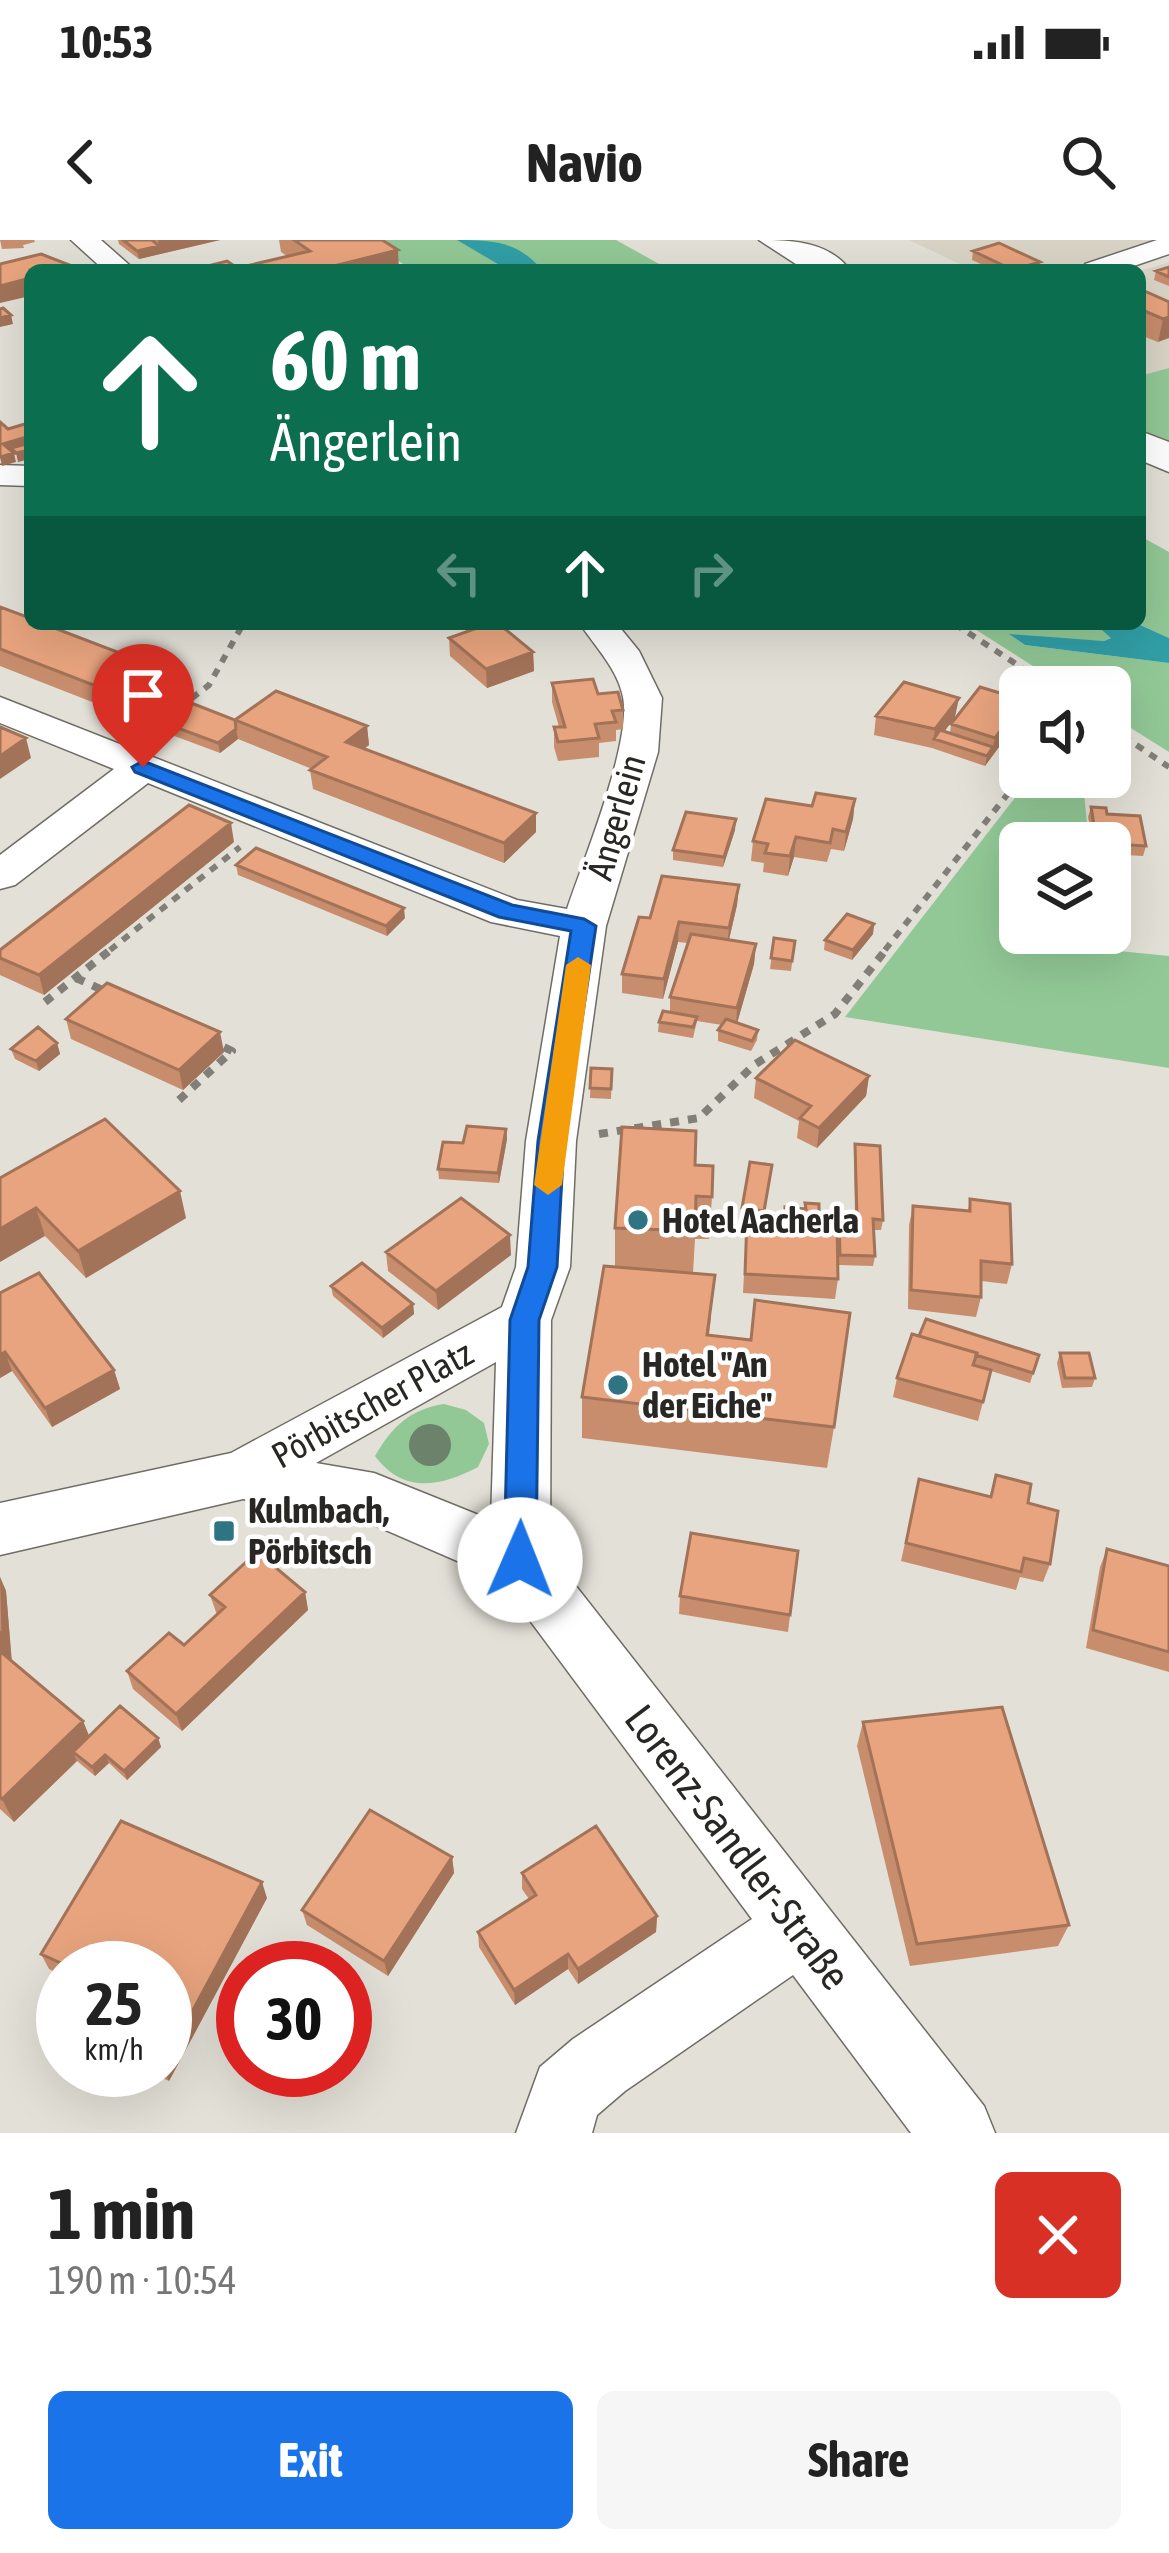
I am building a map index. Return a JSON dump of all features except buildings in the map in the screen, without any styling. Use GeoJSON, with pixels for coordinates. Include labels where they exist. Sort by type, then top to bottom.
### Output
{"type":"FeatureCollection","features":[{"type":"Feature","properties":{"kind":"highway"},"geometry":{"type":"LineString","coordinates":[[776,240],[821,264]]}},
{"type":"Feature","properties":{"kind":"street"},"geometry":{"type":"LineString","coordinates":[[84,240],[114,264]]}},
{"type":"Feature","properties":{"kind":"street"},"geometry":{"type":"LineString","coordinates":[[1113,264],[1169,245]]}},
{"type":"Feature","properties":{"kind":"street","name":"Ängerlein"},"geometry":{"type":"LineString","coordinates":[[550,1152],[584,926],[638,752],[643,698],[620,651],[603,630]]}},
{"type":"Feature","properties":{"kind":"street"},"geometry":{"type":"LineString","coordinates":[[0,709],[507,912],[584,926]]}},
{"type":"Feature","properties":{"kind":"street"},"geometry":{"type":"LineString","coordinates":[[0,876],[130,762]]}},
{"type":"Feature","properties":{"kind":"street","name":"Pörbitscher Platz"},"geometry":{"type":"LineString","coordinates":[[243,1475],[374,1498],[520,1560],[524,1320],[543,1267],[550,1152]]}},
{"type":"Feature","properties":{"kind":"street","name":"Pörbitscher Platz"},"geometry":{"type":"LineString","coordinates":[[243,1475],[524,1320]]}},
{"type":"Feature","properties":{"kind":"street"},"geometry":{"type":"LineString","coordinates":[[0,1529],[243,1475]]}},
{"type":"Feature","properties":{"kind":"street","name":"Lorenz-Sandler-Straße"},"geometry":{"type":"LineString","coordinates":[[520,1560],[957,2133]]}},
{"type":"Feature","properties":{"kind":"street"},"geometry":{"type":"LineString","coordinates":[[554,2133],[566,2093],[599,2065],[800,1928]]}},
{"type":"Feature","properties":{"kind":"path"},"geometry":{"type":"LineString","coordinates":[[130,762],[209,685],[239,630]]}},
{"type":"Feature","properties":{"kind":"path"},"geometry":{"type":"LineString","coordinates":[[965,630],[1019,666]]}},
{"type":"Feature","properties":{"kind":"path"},"geometry":{"type":"LineString","coordinates":[[1131,741],[1169,767]]}},
{"type":"Feature","properties":{"kind":"path"},"geometry":{"type":"LineString","coordinates":[[550,1152],[699,1118],[754,1065],[836,1014],[1005,798]]}},
{"type":"Feature","properties":{"kind":"path"},"geometry":{"type":"LineString","coordinates":[[45,1002],[274,819]]}},
{"type":"Feature","properties":{"kind":"path"},"geometry":{"type":"LineString","coordinates":[[76,978],[115,996]]}},
{"type":"Feature","properties":{"kind":"path"},"geometry":{"type":"LineString","coordinates":[[179,1100],[232,1051],[193,1032]]}},
{"type":"Feature","properties":{"kind":"shaded area"},"geometry":{"type":"Polygon","coordinates":[[[909,240],[1153,240],[1079,264],[959,264],[909,240]]]}},
{"type":"Feature","properties":{"kind":"shaded area"},"geometry":{"type":"Polygon","coordinates":[[[1169,262],[1169,368],[1146,374],[1146,269],[1169,262]]]}},
{"type":"Feature","properties":{"kind":"green space"},"geometry":{"type":"Polygon","coordinates":[[[367,240],[616,240],[659,264],[403,264],[367,240]]]}},
{"type":"Feature","properties":{"kind":"green space"},"geometry":{"type":"Polygon","coordinates":[[[1169,368],[1169,445],[1146,433],[1146,374],[1169,368]]]}},
{"type":"Feature","properties":{"kind":"green space"},"geometry":{"type":"Polygon","coordinates":[[[1146,539],[1169,552],[1169,638],[1146,628],[1146,539]]]}},
{"type":"Feature","properties":{"kind":"green space"},"geometry":{"type":"Polygon","coordinates":[[[976,630],[1103,630],[1112,637],[1104,641],[1012,636],[1025,645],[1169,663],[1169,752],[1131,728],[1131,666],[1033,666],[976,630]]]}},
{"type":"Feature","properties":{"kind":"green space"},"geometry":{"type":"Polygon","coordinates":[[[1015,798],[1084,798],[1087,822],[999,822],[999,954],[1169,956],[1169,1068],[845,1017],[1015,798]]]}},
{"type":"Feature","properties":{"kind":"green space"},"geometry":{"type":"Polygon","coordinates":[[[444,1404],[466,1410],[484,1423],[489,1444],[478,1467],[450,1479],[423,1483],[398,1477],[375,1456],[395,1428],[412,1415],[444,1404]]]}},
{"type":"Feature","properties":{"kind":"water"},"geometry":{"type":"Polygon","coordinates":[[[1146,628],[1169,638],[1169,663],[1025,645],[1009,634],[1104,641],[1111,638],[1102,630],[1146,628]]]}},
{"type":"Feature","properties":{"kind":"waterway"},"geometry":{"type":"LineString","coordinates":[[471,240],[519,264]]}},
{"type":"Feature","properties":{"kind":"slow traffic"},"geometry":{"type":"LineString","coordinates":[[548,1185],[578,965]]}},
{"type":"Feature","properties":{"kind":"place","name":"Hotel Aacherla"},"geometry":{"type":"Point","coordinates":[638,1220]}},
{"type":"Feature","properties":{"kind":"place","name":"Hotel \"An der Eiche\""},"geometry":{"type":"Point","coordinates":[618,1385]}},
{"type":"Feature","properties":{"kind":"place","name":"Kulmbach, Pörbitsch"},"geometry":{"type":"Point","coordinates":[224,1531]}},
{"type":"Feature","properties":{"kind":"route"},"geometry":{"type":"LineString","coordinates":[[143,767],[507,912],[584,926],[551,1141],[543,1267],[524,1320],[520,1560]]}}]}
